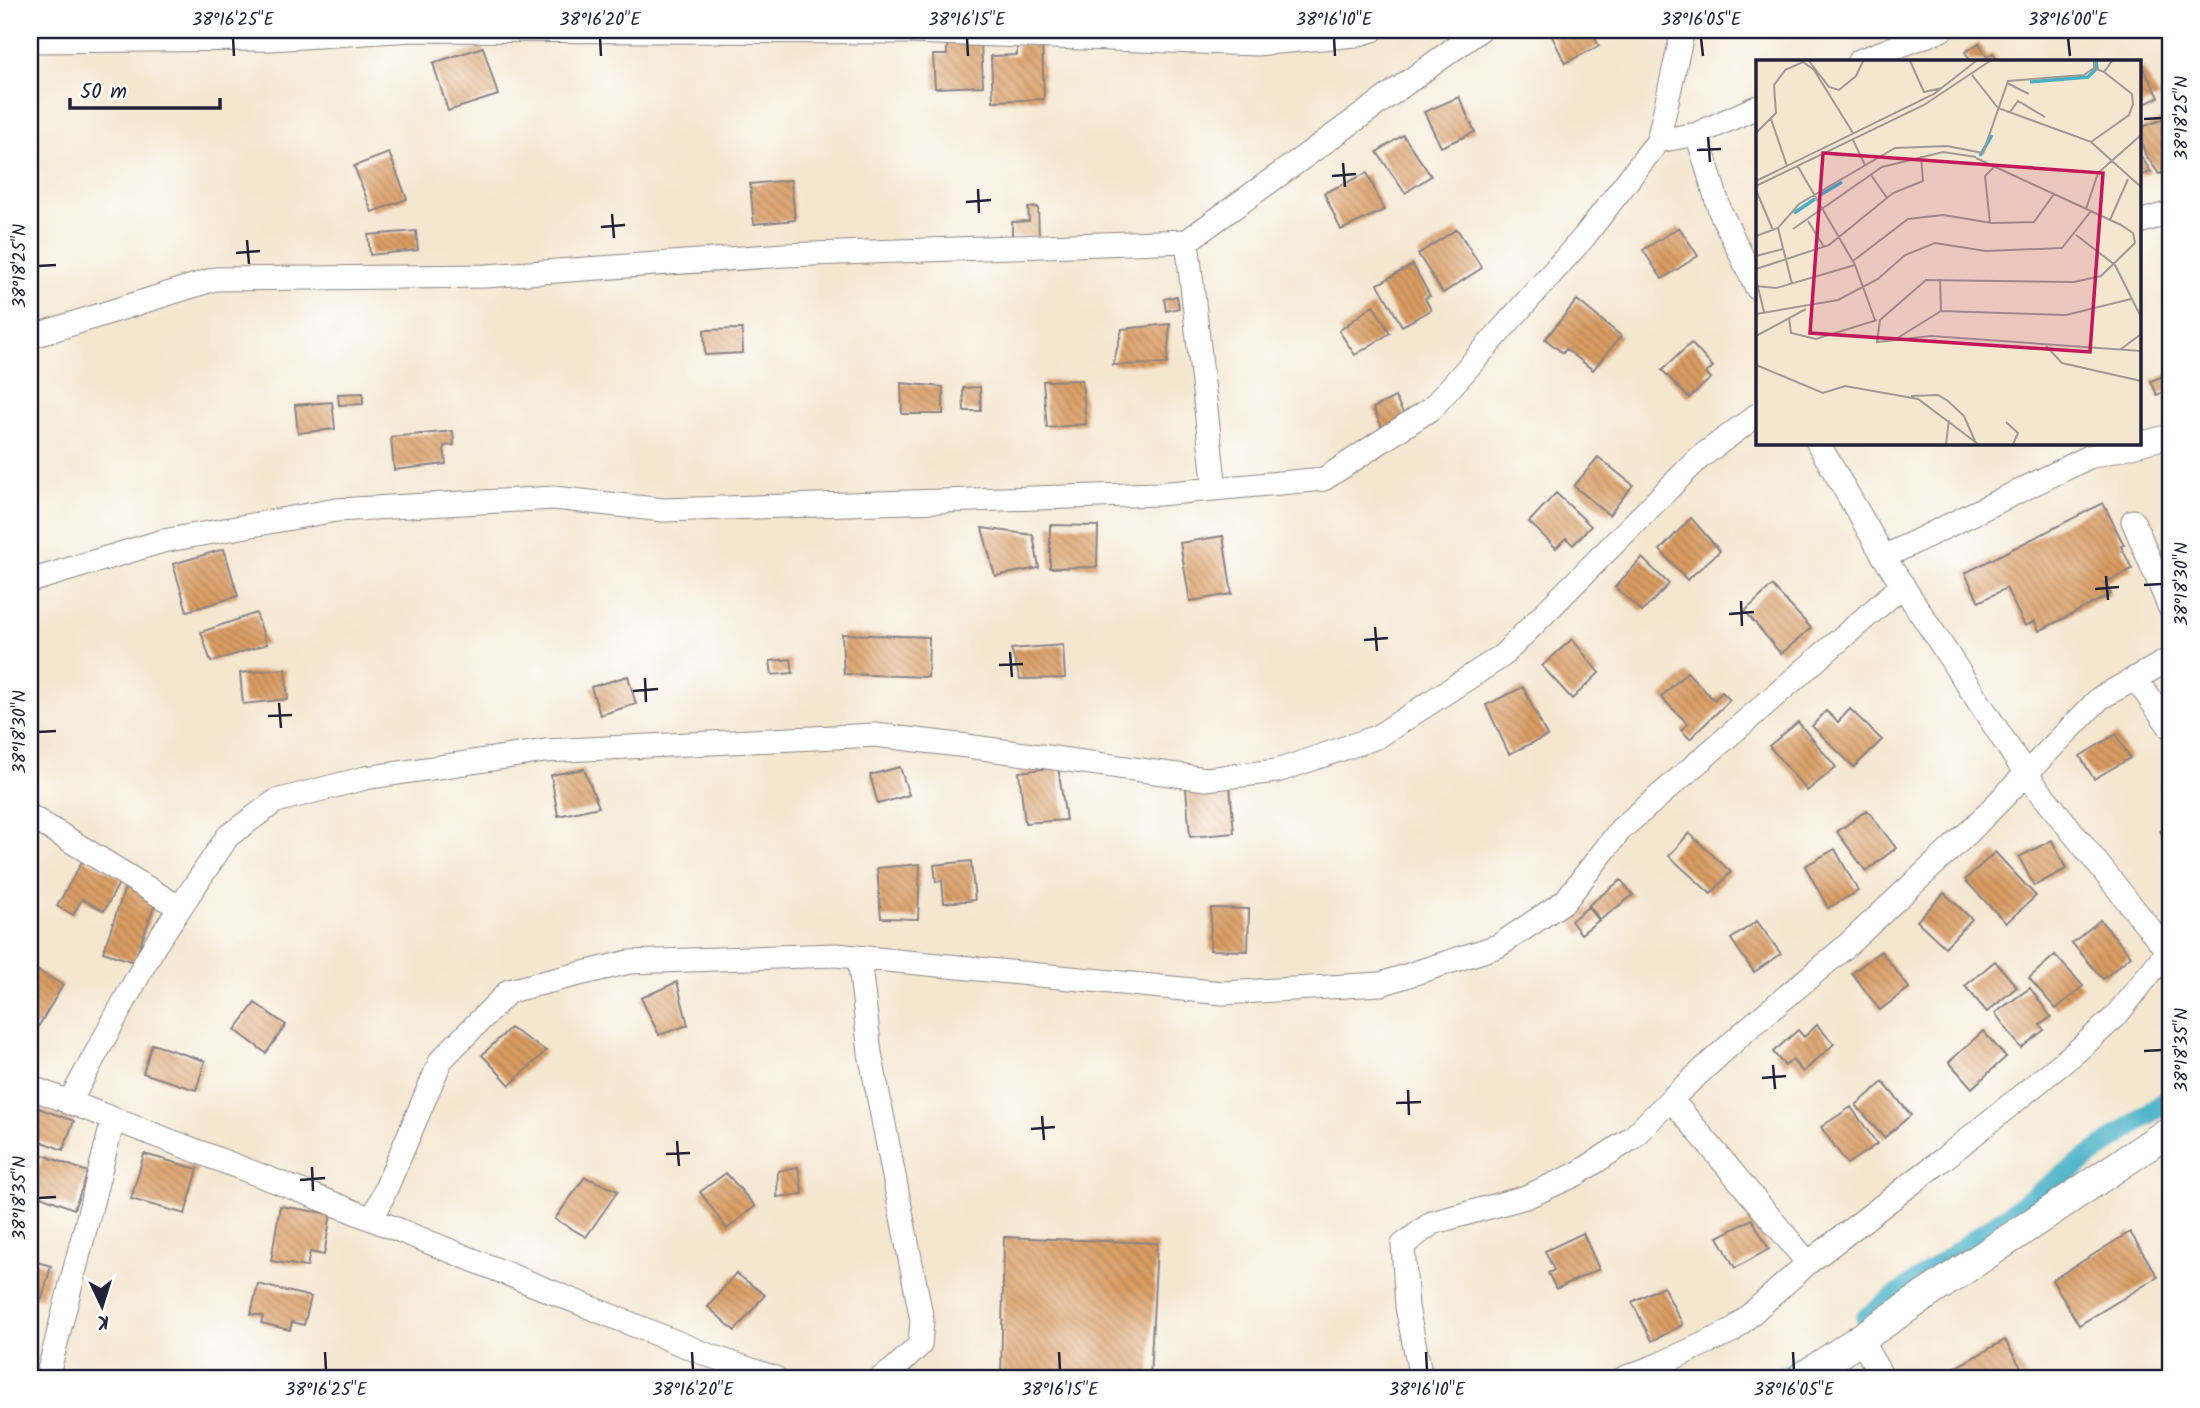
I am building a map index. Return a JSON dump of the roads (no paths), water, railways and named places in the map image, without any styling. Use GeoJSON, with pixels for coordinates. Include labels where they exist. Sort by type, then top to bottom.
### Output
{"type":"FeatureCollection","features":[{"type":"Feature","properties":{"kind":"street"},"geometry":{"type":"LineString","coordinates":[[30,41],[271,39],[412,30],[908,32],[1257,44],[1356,35],[1373,30]]}},
{"type":"Feature","properties":{"kind":"street"},"geometry":{"type":"LineString","coordinates":[[30,337],[215,279],[486,276],[784,255],[1187,241],[1480,30]]}},
{"type":"Feature","properties":{"kind":"street"},"geometry":{"type":"LineString","coordinates":[[30,581],[163,541],[336,510],[554,498],[664,510],[1159,494],[1324,479],[1432,408],[1584,237],[1658,141],[1683,30]]}},
{"type":"Feature","properties":{"kind":"street"},"geometry":{"type":"LineString","coordinates":[[1862,60],[1941,30]]}},
{"type":"Feature","properties":{"kind":"street"},"geometry":{"type":"LineString","coordinates":[[1658,141],[1697,134],[1756,107]]}},
{"type":"Feature","properties":{"kind":"street"},"geometry":{"type":"LineString","coordinates":[[1697,134],[1720,211],[1756,286]]}},
{"type":"Feature","properties":{"kind":"street"},"geometry":{"type":"LineString","coordinates":[[2140,222],[2170,213]]}},
{"type":"Feature","properties":{"kind":"street"},"geometry":{"type":"LineString","coordinates":[[1187,241],[1215,489]]}},
{"type":"Feature","properties":{"kind":"street"},"geometry":{"type":"LineString","coordinates":[[69,1103],[155,945],[228,836],[276,801],[365,778],[545,751],[875,735],[1206,779],[1277,771],[1377,737],[1502,656],[1699,457],[1756,416]]}},
{"type":"Feature","properties":{"kind":"street"},"geometry":{"type":"LineString","coordinates":[[2140,444],[2170,436]]}},
{"type":"Feature","properties":{"kind":"street"},"geometry":{"type":"LineString","coordinates":[[1624,1378],[1732,1331],[1808,1263],[2077,1051],[2115,1017],[2169,951],[2026,774],[1884,557],[1819,444]]}},
{"type":"Feature","properties":{"kind":"street"},"geometry":{"type":"LineString","coordinates":[[1884,557],[2089,457],[2139,444]]}},
{"type":"Feature","properties":{"kind":"street"},"geometry":{"type":"LineString","coordinates":[[2133,521],[2170,608]]}},
{"type":"Feature","properties":{"kind":"street"},"geometry":{"type":"LineString","coordinates":[[373,1219],[441,1060],[509,991],[629,962],[836,955],[1223,993],[1381,984],[1498,946],[1565,901],[1621,829],[1903,585]]}},
{"type":"Feature","properties":{"kind":"street"},"geometry":{"type":"LineString","coordinates":[[1421,1378],[1407,1307],[1403,1245],[1433,1223],[1525,1197],[1577,1174],[1632,1138],[1744,1032],[1844,948],[1970,831],[2100,698],[2170,659]]}},
{"type":"Feature","properties":{"kind":"street"},"geometry":{"type":"LineString","coordinates":[[2135,678],[2170,727]]}},
{"type":"Feature","properties":{"kind":"street"},"geometry":{"type":"LineString","coordinates":[[30,816],[180,908]]}},
{"type":"Feature","properties":{"kind":"street"},"geometry":{"type":"LineString","coordinates":[[859,957],[870,1053],[922,1320],[920,1345],[881,1378]]}},
{"type":"Feature","properties":{"kind":"street"},"geometry":{"type":"LineString","coordinates":[[30,1087],[373,1219],[708,1355],[775,1378]]}},
{"type":"Feature","properties":{"kind":"street"},"geometry":{"type":"LineString","coordinates":[[1671,1099],[1808,1263]]}},
{"type":"Feature","properties":{"kind":"street"},"geometry":{"type":"LineString","coordinates":[[47,1378],[113,1120]]}},
{"type":"Feature","properties":{"kind":"street"},"geometry":{"type":"LineString","coordinates":[[1802,1378],[2170,1131]]}},
{"type":"Feature","properties":{"kind":"street"},"geometry":{"type":"LineString","coordinates":[[1860,1339],[1883,1378]]}},
{"type":"Feature","properties":{"kind":"waterway"},"geometry":{"type":"LineString","coordinates":[[1866,1318],[2170,1098]]}},
{"type":"Feature","properties":{"kind":"waterway"},"geometry":{"type":"LineString","coordinates":[[1783,1378],[1812,1358]]}}]}
